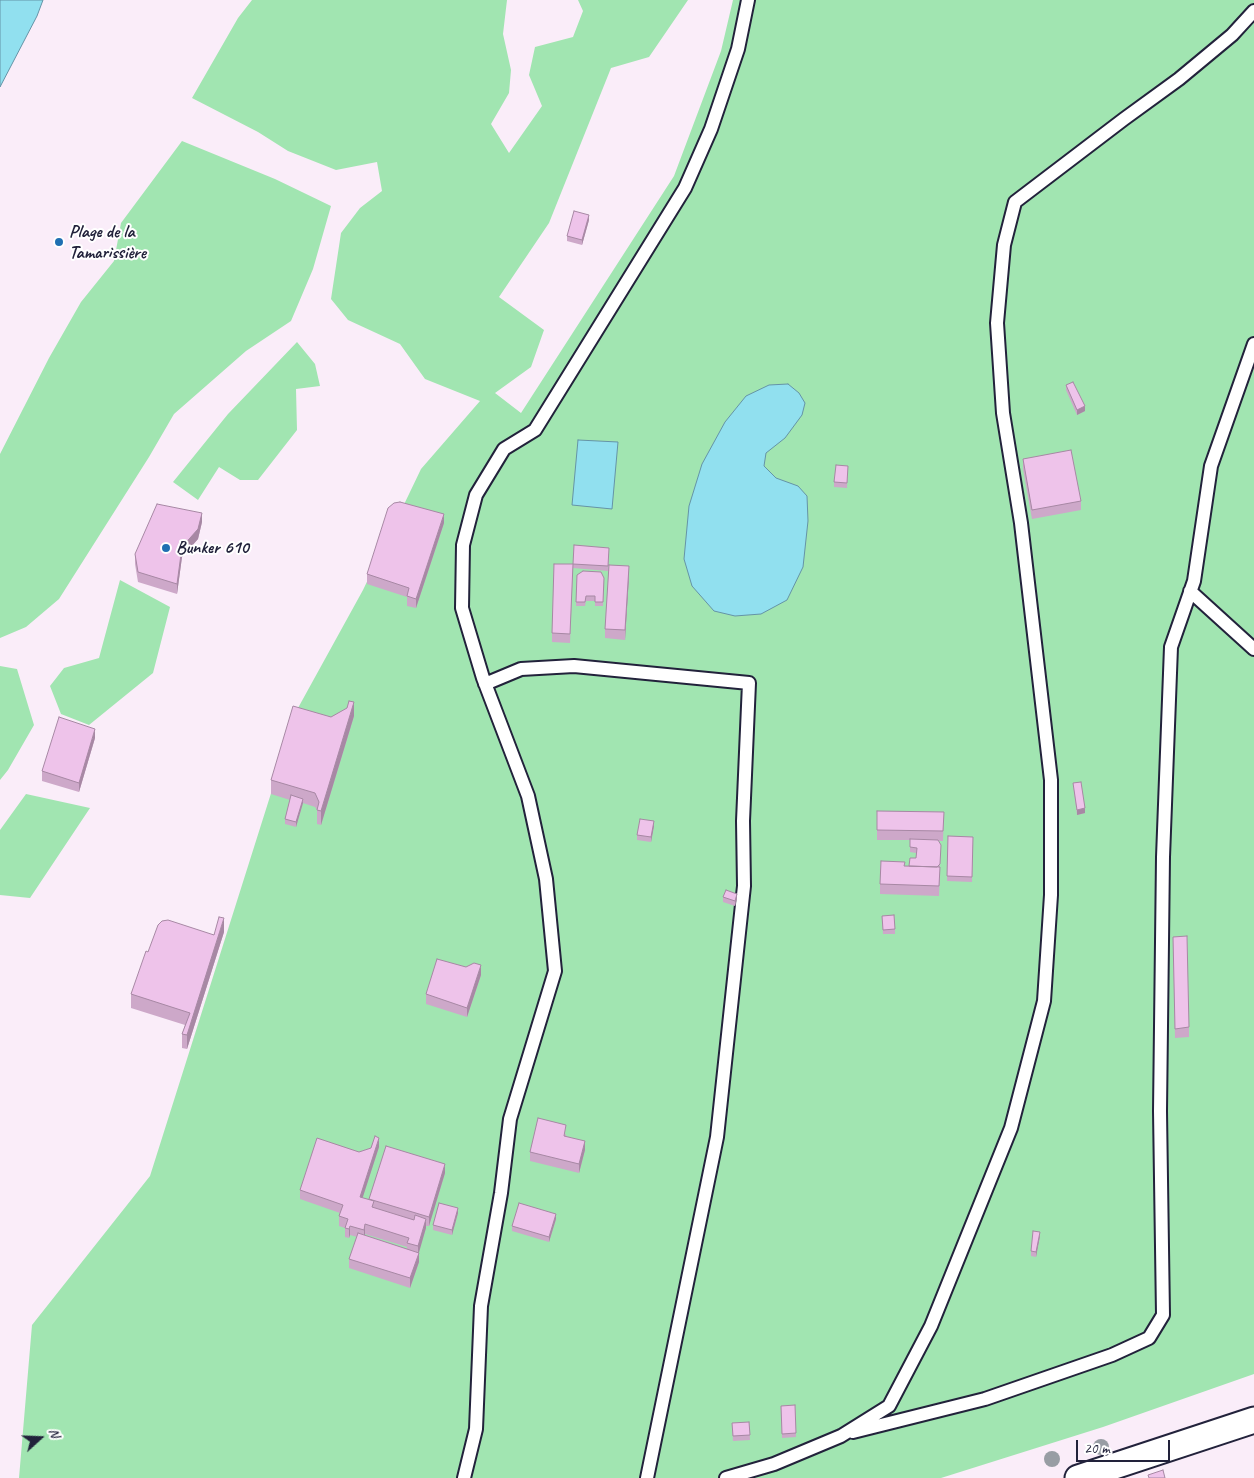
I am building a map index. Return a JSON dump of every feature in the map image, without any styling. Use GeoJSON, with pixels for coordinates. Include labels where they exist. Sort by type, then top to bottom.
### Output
{"type":"FeatureCollection","features":[{"type":"Feature","properties":{"kind":"street"},"geometry":{"type":"LineString","coordinates":[[1078,1478],[1254,1420]]}},
{"type":"Feature","properties":{"kind":"lane"},"geometry":{"type":"LineString","coordinates":[[464,1478],[476,1429],[481,1306],[501,1193],[510,1119],[555,971],[546,879],[528,796],[485,684],[462,608],[463,545],[476,495],[504,449],[535,430],[685,188],[711,129],[738,49],[748,0]]}},
{"type":"Feature","properties":{"kind":"lane"},"geometry":{"type":"LineString","coordinates":[[841,1436],[889,1406],[930,1326],[1011,1128],[1044,1001],[1051,895],[1051,780],[1021,523],[1002,413],[997,323],[1004,245],[1015,202],[1180,79],[1232,34],[1254,10]]}},
{"type":"Feature","properties":{"kind":"lane"},"geometry":{"type":"LineString","coordinates":[[726,1478],[774,1464],[841,1436],[985,1399],[1112,1355],[1149,1338],[1163,1315],[1160,1111],[1163,858],[1171,647],[1194,581],[1211,466],[1254,344]]}},
{"type":"Feature","properties":{"kind":"lane"},"geometry":{"type":"LineString","coordinates":[[1190,591],[1254,649]]}},
{"type":"Feature","properties":{"kind":"lane"},"geometry":{"type":"LineString","coordinates":[[485,684],[521,669],[574,666],[749,682],[743,821],[744,886],[717,1137],[646,1478]]}},
{"type":"Feature","properties":{"kind":"green space"},"geometry":{"type":"Polygon","coordinates":[[[252,0],[507,0],[503,34],[511,70],[509,93],[491,124],[509,153],[542,106],[529,75],[535,47],[573,37],[583,11],[578,0],[688,0],[649,57],[611,68],[549,223],[499,297],[544,330],[531,367],[495,393],[521,413],[674,176],[721,51],[733,0],[1254,0],[1254,1374],[1103,1427],[941,1478],[19,1478],[32,1325],[150,1176],[298,708],[363,590],[421,469],[480,401],[425,379],[400,344],[348,320],[331,299],[341,233],[360,208],[382,191],[377,162],[336,170],[288,151],[258,132],[192,98],[238,18],[252,0]]]}},
{"type":"Feature","properties":{"kind":"green space"},"geometry":{"type":"Polygon","coordinates":[[[182,141],[275,179],[331,206],[313,269],[291,321],[246,351],[174,414],[59,599],[26,627],[0,638],[0,454],[49,358],[81,302],[114,261],[121,223],[182,141]]]}},
{"type":"Feature","properties":{"kind":"green space"},"geometry":{"type":"Polygon","coordinates":[[[297,342],[315,364],[320,386],[296,389],[297,430],[258,480],[240,480],[219,467],[198,500],[173,482],[228,414],[297,342]]]}},
{"type":"Feature","properties":{"kind":"green space"},"geometry":{"type":"Polygon","coordinates":[[[120,580],[170,607],[153,673],[89,725],[61,714],[50,686],[64,668],[99,658],[120,580]]]}},
{"type":"Feature","properties":{"kind":"green space"},"geometry":{"type":"Polygon","coordinates":[[[0,666],[17,669],[34,725],[8,770],[0,780],[0,666]]]}},
{"type":"Feature","properties":{"kind":"green space"},"geometry":{"type":"Polygon","coordinates":[[[26,794],[90,808],[30,898],[0,895],[0,830],[26,794]]]}},
{"type":"Feature","properties":{"kind":"water"},"geometry":{"type":"Polygon","coordinates":[[[0,0],[43,0],[37,16],[0,87],[0,0]]]}},
{"type":"Feature","properties":{"kind":"water"},"geometry":{"type":"Polygon","coordinates":[[[788,384],[799,393],[805,403],[802,415],[785,438],[766,453],[764,466],[776,478],[798,486],[807,496],[808,521],[803,567],[787,600],[761,614],[735,616],[714,611],[692,586],[684,559],[689,506],[702,464],[725,422],[746,396],[769,385],[788,384]]]}},
{"type":"Feature","properties":{"kind":"water"},"geometry":{"type":"Polygon","coordinates":[[[578,440],[618,442],[612,509],[572,505],[578,440]]]}},
{"type":"Feature","properties":{"kind":"building"},"geometry":{"type":"Polygon","coordinates":[[[574,211],[589,215],[582,240],[567,236],[574,211]]]}},
{"type":"Feature","properties":{"kind":"building"},"geometry":{"type":"Polygon","coordinates":[[[1073,382],[1085,406],[1077,410],[1066,385],[1073,382]]]}},
{"type":"Feature","properties":{"kind":"building"},"geometry":{"type":"Polygon","coordinates":[[[1071,450],[1081,501],[1032,510],[1023,459],[1071,450]]]}},
{"type":"Feature","properties":{"kind":"building"},"geometry":{"type":"Polygon","coordinates":[[[836,465],[848,466],[847,483],[834,482],[836,465]]]}},
{"type":"Feature","properties":{"kind":"building"},"geometry":{"type":"Polygon","coordinates":[[[400,502],[444,514],[416,599],[407,596],[409,588],[367,574],[388,508],[394,503],[400,502]]]}},
{"type":"Feature","properties":{"kind":"building","name":"Bunker 610"},"geometry":{"type":"Polygon","coordinates":[[[157,504],[202,513],[198,529],[182,547],[177,584],[138,572],[135,554],[157,504]]]}},
{"type":"Feature","properties":{"kind":"building"},"geometry":{"type":"Polygon","coordinates":[[[574,545],[609,548],[608,566],[573,564],[574,545]]]}},
{"type":"Feature","properties":{"kind":"building"},"geometry":{"type":"Polygon","coordinates":[[[554,564],[573,564],[570,634],[552,633],[554,564]]]}},
{"type":"Feature","properties":{"kind":"building"},"geometry":{"type":"Polygon","coordinates":[[[609,565],[629,566],[625,630],[605,629],[609,565]]]}},
{"type":"Feature","properties":{"kind":"building"},"geometry":{"type":"Polygon","coordinates":[[[583,571],[601,572],[604,578],[603,602],[595,602],[595,596],[586,596],[585,602],[576,602],[577,575],[583,571]]]}},
{"type":"Feature","properties":{"kind":"building"},"geometry":{"type":"Polygon","coordinates":[[[349,701],[354,702],[321,811],[317,810],[319,802],[315,793],[271,780],[293,706],[331,717],[347,708],[349,701]]]}},
{"type":"Feature","properties":{"kind":"building"},"geometry":{"type":"Polygon","coordinates":[[[59,717],[95,729],[79,783],[42,771],[59,717]]]}},
{"type":"Feature","properties":{"kind":"building"},"geometry":{"type":"Polygon","coordinates":[[[1081,782],[1085,808],[1077,810],[1073,783],[1081,782]]]}},
{"type":"Feature","properties":{"kind":"building"},"geometry":{"type":"Polygon","coordinates":[[[291,795],[303,799],[296,822],[285,819],[291,795]]]}},
{"type":"Feature","properties":{"kind":"building"},"geometry":{"type":"Polygon","coordinates":[[[877,811],[944,812],[943,831],[877,830],[877,811]]]}},
{"type":"Feature","properties":{"kind":"building"},"geometry":{"type":"Polygon","coordinates":[[[640,819],[654,821],[651,837],[637,835],[640,819]]]}},
{"type":"Feature","properties":{"kind":"building"},"geometry":{"type":"Polygon","coordinates":[[[948,836],[973,837],[972,877],[947,876],[948,836]]]}},
{"type":"Feature","properties":{"kind":"building"},"geometry":{"type":"Polygon","coordinates":[[[910,839],[938,840],[941,845],[940,864],[937,867],[909,866],[910,858],[916,858],[917,848],[910,847],[910,839]]]}},
{"type":"Feature","properties":{"kind":"building"},"geometry":{"type":"Polygon","coordinates":[[[881,861],[905,862],[904,866],[940,867],[939,886],[880,884],[881,861]]]}},
{"type":"Feature","properties":{"kind":"building"},"geometry":{"type":"Polygon","coordinates":[[[726,890],[737,894],[735,901],[723,897],[726,890]]]}},
{"type":"Feature","properties":{"kind":"building"},"geometry":{"type":"Polygon","coordinates":[[[894,915],[895,929],[883,930],[882,916],[894,915]]]}},
{"type":"Feature","properties":{"kind":"building"},"geometry":{"type":"Polygon","coordinates":[[[219,917],[224,918],[187,1035],[182,1034],[190,1013],[131,994],[146,951],[148,952],[158,925],[162,921],[168,920],[214,935],[219,917]]]}},
{"type":"Feature","properties":{"kind":"building"},"geometry":{"type":"Polygon","coordinates":[[[1187,936],[1189,1027],[1175,1029],[1173,937],[1187,936]]]}},
{"type":"Feature","properties":{"kind":"building"},"geometry":{"type":"Polygon","coordinates":[[[437,959],[466,967],[474,963],[481,965],[467,1008],[426,994],[437,959]]]}},
{"type":"Feature","properties":{"kind":"building"},"geometry":{"type":"Polygon","coordinates":[[[538,1118],[566,1125],[564,1136],[585,1141],[579,1164],[530,1152],[538,1118]]]}},
{"type":"Feature","properties":{"kind":"building"},"geometry":{"type":"Polygon","coordinates":[[[375,1136],[379,1138],[360,1197],[374,1201],[372,1207],[414,1220],[415,1215],[426,1219],[418,1246],[407,1243],[409,1238],[365,1224],[364,1230],[350,1226],[349,1229],[345,1228],[348,1219],[339,1216],[343,1205],[300,1190],[317,1138],[359,1152],[371,1148],[375,1136]]]}},
{"type":"Feature","properties":{"kind":"building"},"geometry":{"type":"Polygon","coordinates":[[[386,1146],[445,1164],[429,1217],[369,1199],[386,1146]]]}},
{"type":"Feature","properties":{"kind":"building"},"geometry":{"type":"Polygon","coordinates":[[[439,1203],[458,1208],[452,1230],[433,1225],[439,1203]]]}},
{"type":"Feature","properties":{"kind":"building"},"geometry":{"type":"Polygon","coordinates":[[[519,1203],[556,1214],[549,1237],[512,1226],[519,1203]]]}},
{"type":"Feature","properties":{"kind":"building"},"geometry":{"type":"Polygon","coordinates":[[[1033,1231],[1040,1232],[1036,1252],[1031,1251],[1033,1231]]]}},
{"type":"Feature","properties":{"kind":"building"},"geometry":{"type":"Polygon","coordinates":[[[358,1233],[419,1253],[410,1278],[349,1259],[358,1233]]]}},
{"type":"Feature","properties":{"kind":"building"},"geometry":{"type":"Polygon","coordinates":[[[795,1405],[796,1433],[782,1434],[781,1406],[795,1405]]]}},
{"type":"Feature","properties":{"kind":"building"},"geometry":{"type":"Polygon","coordinates":[[[749,1422],[750,1435],[733,1436],[732,1423],[749,1422]]]}},
{"type":"Feature","properties":{"kind":"building"},"geometry":{"type":"Polygon","coordinates":[[[1163,1470],[1165,1478],[1149,1478],[1148,1475],[1163,1470]]]}},
{"type":"Feature","properties":{"kind":"place","name":"Plage de la Tamarissière"},"geometry":{"type":"Point","coordinates":[59,242]}},
{"type":"Feature","properties":{"kind":"place","name":"Bunker 610"},"geometry":{"type":"Point","coordinates":[166,548]}}]}
